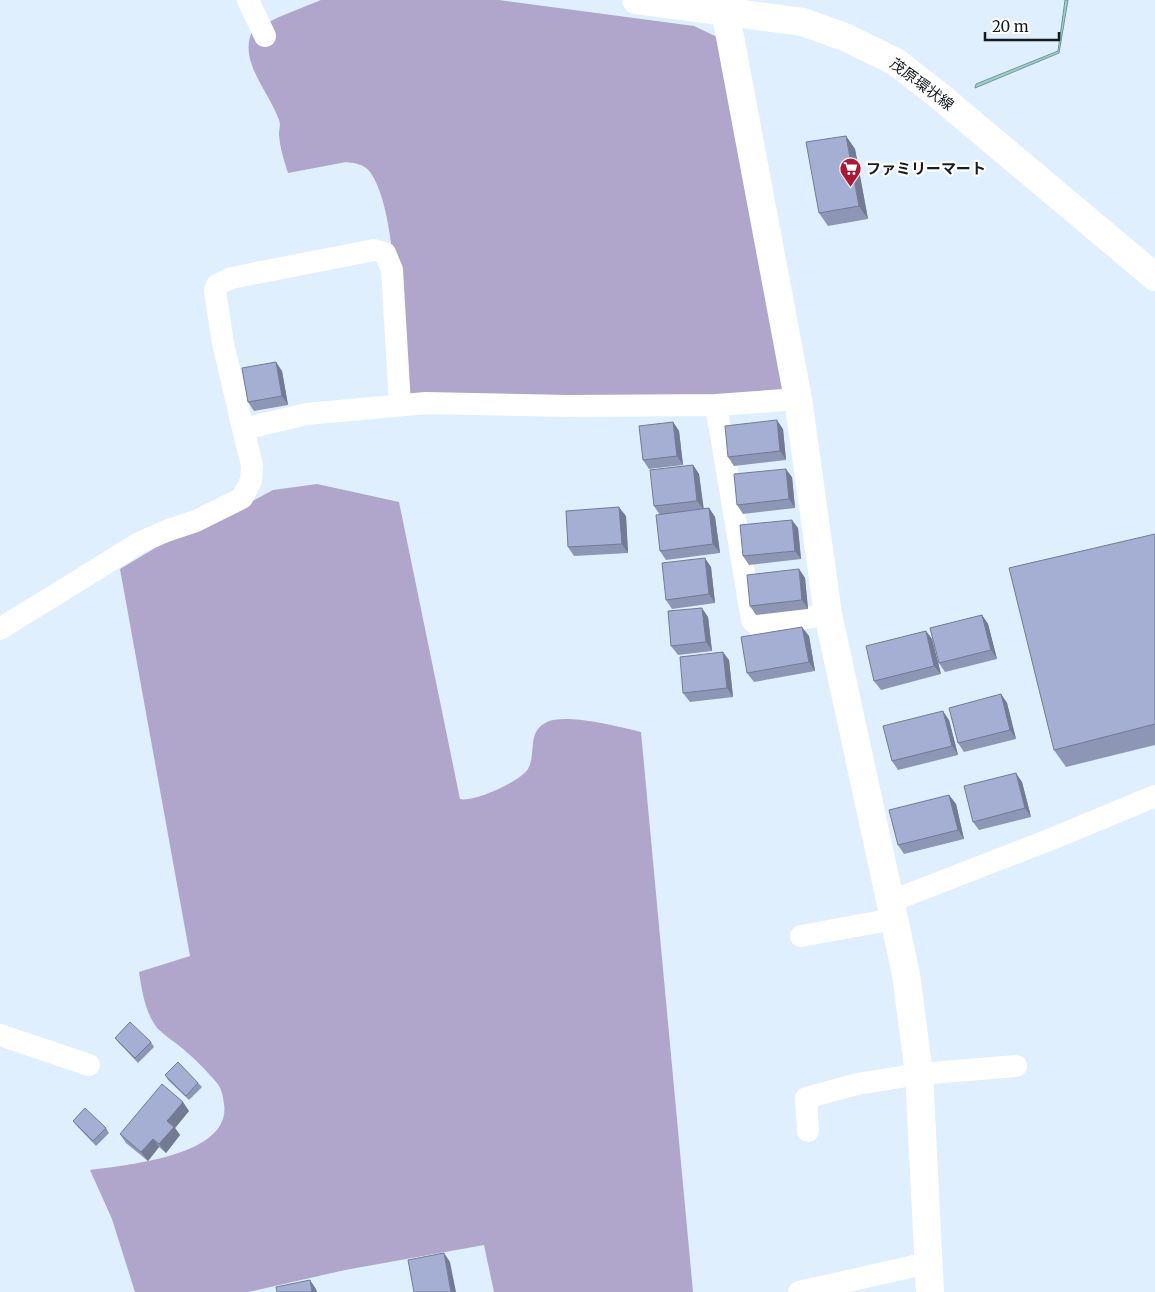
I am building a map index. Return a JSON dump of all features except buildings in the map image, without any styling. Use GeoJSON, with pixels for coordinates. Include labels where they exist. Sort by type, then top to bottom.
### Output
{"type":"FeatureCollection","features":[{"type":"Feature","properties":{"kind":"street"},"geometry":{"type":"LineString","coordinates":[[248,0],[265,36]]}},
{"type":"Feature","properties":{"kind":"street","name":"茂原環状線"},"geometry":{"type":"LineString","coordinates":[[636,0],[725,10],[803,22],[847,38],[896,62],[937,94],[1155,277]]}},
{"type":"Feature","properties":{"kind":"street"},"geometry":{"type":"LineString","coordinates":[[725,10],[798,399],[828,614],[906,974],[920,1074],[930,1292]]}},
{"type":"Feature","properties":{"kind":"street"},"geometry":{"type":"LineString","coordinates":[[0,629],[139,543],[196,521],[242,498],[251,481],[252,465],[223,343],[215,291],[217,286],[231,278],[374,250],[385,253],[392,270],[400,405]]}},
{"type":"Feature","properties":{"kind":"street"},"geometry":{"type":"LineString","coordinates":[[243,428],[306,414],[426,403],[569,406],[716,405],[798,399]]}},
{"type":"Feature","properties":{"kind":"street"},"geometry":{"type":"LineString","coordinates":[[716,405],[752,620],[759,627],[828,614]]}},
{"type":"Feature","properties":{"kind":"street"},"geometry":{"type":"LineString","coordinates":[[801,936],[892,910],[1054,838],[1155,796]]}},
{"type":"Feature","properties":{"kind":"street"},"geometry":{"type":"LineString","coordinates":[[0,1035],[88,1065]]}},
{"type":"Feature","properties":{"kind":"street"},"geometry":{"type":"LineString","coordinates":[[808,1131],[806,1098],[857,1084],[920,1074],[1016,1066]]}},
{"type":"Feature","properties":{"kind":"street"},"geometry":{"type":"LineString","coordinates":[[799,1292],[928,1263]]}},
{"type":"Feature","properties":{"kind":"shaded area"},"geometry":{"type":"Polygon","coordinates":[[[321,0],[499,0],[694,26],[715,36],[722,44],[798,399],[400,405],[392,250],[387,218],[380,192],[370,172],[365,167],[356,163],[346,162],[288,173],[280,145],[280,122],[256,75],[249,53],[249,41],[253,30],[321,0]]]}},
{"type":"Feature","properties":{"kind":"shaded area"},"geometry":{"type":"Polygon","coordinates":[[[1065,0],[1068,0],[1059,53],[975,88],[976,84],[1058,51],[1065,0]]]}},
{"type":"Feature","properties":{"kind":"shaded area"},"geometry":{"type":"Polygon","coordinates":[[[317,484],[399,502],[460,799],[475,798],[496,790],[524,774],[531,763],[536,731],[547,722],[567,719],[580,720],[641,732],[693,1292],[494,1292],[484,1245],[345,1270],[248,1292],[135,1292],[112,1219],[90,1170],[150,1161],[173,1155],[194,1146],[211,1136],[222,1122],[224,1104],[220,1088],[213,1078],[187,1052],[158,1029],[147,1009],[141,987],[139,972],[190,956],[120,569],[167,541],[212,523],[273,490],[317,484]]]}},
{"type":"Feature","properties":{"kind":"place","name":"ファミリーマート"},"geometry":{"type":"Point","coordinates":[850,187]}}]}
